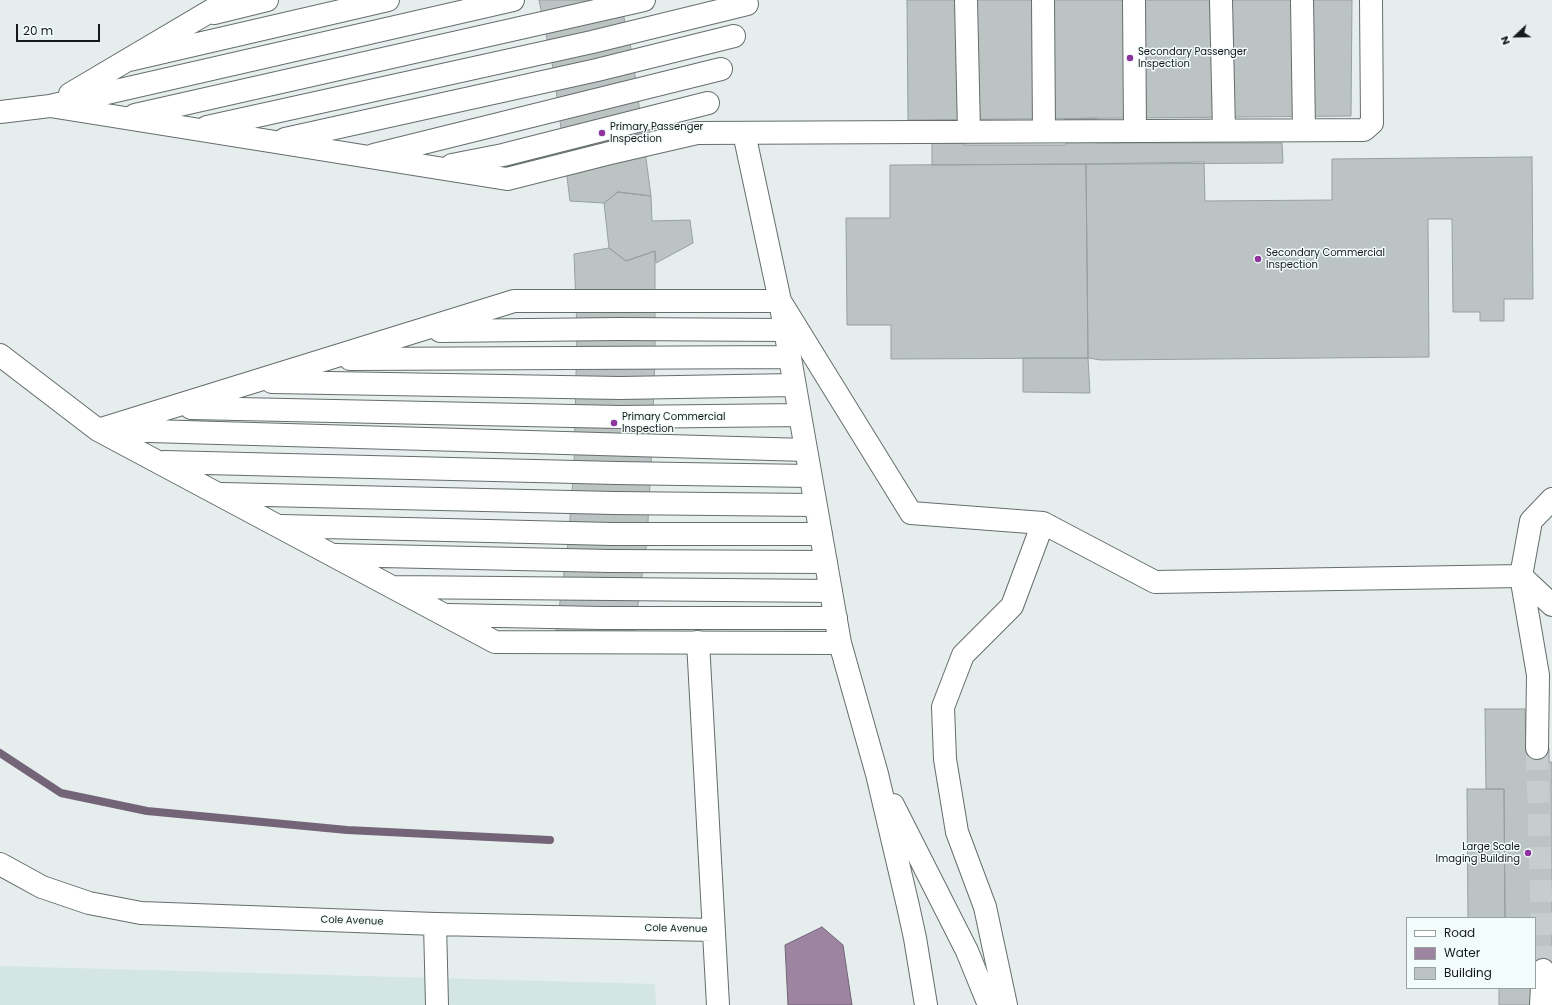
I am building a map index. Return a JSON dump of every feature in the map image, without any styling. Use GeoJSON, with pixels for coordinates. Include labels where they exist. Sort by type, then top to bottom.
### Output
{"type":"FeatureCollection","features":[{"type":"Feature","properties":{"kind":"main road"},"geometry":{"type":"LineString","coordinates":[[50,106],[229,0]]}},
{"type":"Feature","properties":{"kind":"main road"},"geometry":{"type":"LineString","coordinates":[[203,15],[267,0]]}},
{"type":"Feature","properties":{"kind":"main road"},"geometry":{"type":"LineString","coordinates":[[129,60],[388,0]]}},
{"type":"Feature","properties":{"kind":"main road"},"geometry":{"type":"LineString","coordinates":[[0,112],[50,106],[513,0]]}},
{"type":"Feature","properties":{"kind":"main road"},"geometry":{"type":"LineString","coordinates":[[124,118],[644,0]]}},
{"type":"Feature","properties":{"kind":"main road"},"geometry":{"type":"LineString","coordinates":[[966,0],[969,132]]}},
{"type":"Feature","properties":{"kind":"main road"},"geometry":{"type":"LineString","coordinates":[[1043,0],[1044,131]]}},
{"type":"Feature","properties":{"kind":"main road"},"geometry":{"type":"LineString","coordinates":[[1134,0],[1135,130]]}},
{"type":"Feature","properties":{"kind":"main road"},"geometry":{"type":"LineString","coordinates":[[1221,0],[1224,130]]}},
{"type":"Feature","properties":{"kind":"main road"},"geometry":{"type":"LineString","coordinates":[[1302,0],[1304,130]]}},
{"type":"Feature","properties":{"kind":"main road"},"geometry":{"type":"LineString","coordinates":[[50,106],[507,179],[698,133],[1364,130],[1372,123],[1371,0]]}},
{"type":"Feature","properties":{"kind":"main road"},"geometry":{"type":"LineString","coordinates":[[196,129],[592,42],[747,2]]}},
{"type":"Feature","properties":{"kind":"main road"},"geometry":{"type":"LineString","coordinates":[[698,133],[747,2]]}},
{"type":"Feature","properties":{"kind":"main road"},"geometry":{"type":"LineString","coordinates":[[274,142],[597,70],[734,36]]}},
{"type":"Feature","properties":{"kind":"main road"},"geometry":{"type":"LineString","coordinates":[[365,157],[721,69]]}},
{"type":"Feature","properties":{"kind":"main road"},"geometry":{"type":"LineString","coordinates":[[437,168],[502,155],[708,103]]}},
{"type":"Feature","properties":{"kind":"main road"},"geometry":{"type":"LineString","coordinates":[[744,133],[780,300],[840,643],[877,774],[914,932],[926,1005]]}},
{"type":"Feature","properties":{"kind":"main road"},"geometry":{"type":"LineString","coordinates":[[98,430],[514,301],[780,300]]}},
{"type":"Feature","properties":{"kind":"main road"},"geometry":{"type":"LineString","coordinates":[[780,300],[911,513],[1043,523],[1155,582],[1521,576],[1552,605]]}},
{"type":"Feature","properties":{"kind":"main road"},"geometry":{"type":"LineString","coordinates":[[416,331],[612,329],[785,330]]}},
{"type":"Feature","properties":{"kind":"main road"},"geometry":{"type":"LineString","coordinates":[[0,355],[98,430],[494,642],[840,643]]}},
{"type":"Feature","properties":{"kind":"main road"},"geometry":{"type":"LineString","coordinates":[[327,359],[789,357]]}},
{"type":"Feature","properties":{"kind":"main road"},"geometry":{"type":"LineString","coordinates":[[253,382],[620,388],[794,385]]}},
{"type":"Feature","properties":{"kind":"main road"},"geometry":{"type":"LineString","coordinates":[[172,407],[620,417],[800,415]]}},
{"type":"Feature","properties":{"kind":"main road"},"geometry":{"type":"LineString","coordinates":[[98,430],[806,450]]}},
{"type":"Feature","properties":{"kind":"main road"},"geometry":{"type":"LineString","coordinates":[[158,462],[601,473],[810,476]]}},
{"type":"Feature","properties":{"kind":"main road"},"geometry":{"type":"LineString","coordinates":[[217,494],[614,503],[815,504]]}},
{"type":"Feature","properties":{"kind":"main road"},"geometry":{"type":"LineString","coordinates":[[1537,748],[1538,675],[1521,576],[1531,521],[1552,499]]}},
{"type":"Feature","properties":{"kind":"main road"},"geometry":{"type":"LineString","coordinates":[[1006,1005],[985,906],[957,832],[945,759],[943,707],[964,655],[1012,606],[1043,523]]}},
{"type":"Feature","properties":{"kind":"main road"},"geometry":{"type":"LineString","coordinates":[[277,526],[612,534],[821,534]]}},
{"type":"Feature","properties":{"kind":"main road"},"geometry":{"type":"LineString","coordinates":[[333,555],[601,561],[826,562]]}},
{"type":"Feature","properties":{"kind":"main road"},"geometry":{"type":"LineString","coordinates":[[391,587],[831,592]]}},
{"type":"Feature","properties":{"kind":"main road"},"geometry":{"type":"LineString","coordinates":[[445,615],[601,618],[836,618]]}},
{"type":"Feature","properties":{"kind":"main road"},"geometry":{"type":"LineString","coordinates":[[698,642],[718,1005]]}},
{"type":"Feature","properties":{"kind":"main road"},"geometry":{"type":"LineString","coordinates":[[1538,675],[1552,655]]}},
{"type":"Feature","properties":{"kind":"main road"},"geometry":{"type":"LineString","coordinates":[[877,774],[967,951],[989,1005]]}},
{"type":"Feature","properties":{"kind":"main road","name":"Cole Avenue"},"geometry":{"type":"LineString","coordinates":[[0,864],[42,887],[89,903],[141,913],[435,924],[713,930]]}},
{"type":"Feature","properties":{"kind":"main road"},"geometry":{"type":"LineString","coordinates":[[435,924],[436,1005]]}},
{"type":"Feature","properties":{"kind":"main road"},"geometry":{"type":"LineString","coordinates":[[1541,1005],[1542,970]]}},
{"type":"Feature","properties":{"kind":"shaded area"},"geometry":{"type":"Polygon","coordinates":[[[0,966],[655,984],[656,1005],[0,1005],[0,966]]]}},
{"type":"Feature","properties":{"kind":"water"},"geometry":{"type":"Polygon","coordinates":[[[822,927],[843,945],[852,1005],[788,1005],[785,945],[822,927]]]}},
{"type":"Feature","properties":{"kind":"building","name":"Primary Passenger Inspection"},"geometry":{"type":"Polygon","coordinates":[[[539,0],[620,0],[632,53],[651,196],[618,192],[604,203],[570,201],[554,73],[539,0]]]}},
{"type":"Feature","properties":{"kind":"building","name":"Secondary Passenger Inspection"},"geometry":{"type":"Polygon","coordinates":[[[907,0],[1352,0],[1351,116],[908,120],[907,0]]]}},
{"type":"Feature","properties":{"kind":"building"},"geometry":{"type":"Polygon","coordinates":[[[1096,118],[1097,143],[1282,143],[1283,163],[932,165],[932,120],[963,120],[964,145],[1066,145],[1065,119],[1096,118]]]}},
{"type":"Feature","properties":{"kind":"building","name":"Secondary Commercial Inspection"},"geometry":{"type":"Polygon","coordinates":[[[1532,157],[1533,299],[1504,299],[1504,321],[1480,321],[1480,312],[1453,312],[1452,219],[1428,219],[1429,357],[1101,360],[1088,358],[1086,164],[1204,162],[1205,201],[1332,200],[1332,159],[1532,157]]]}},
{"type":"Feature","properties":{"kind":"building"},"geometry":{"type":"Polygon","coordinates":[[[1086,164],[1088,358],[891,359],[891,325],[847,325],[846,218],[890,218],[890,165],[1086,164]]]}},
{"type":"Feature","properties":{"kind":"building"},"geometry":{"type":"Polygon","coordinates":[[[618,192],[651,196],[652,221],[690,220],[693,243],[656,263],[655,251],[626,261],[609,248],[604,203],[618,192]]]}},
{"type":"Feature","properties":{"kind":"building","name":"Primary Commercial Inspection"},"geometry":{"type":"Polygon","coordinates":[[[609,248],[626,261],[655,251],[655,354],[647,541],[634,632],[556,631],[568,544],[574,465],[577,331],[574,254],[609,248]]]}},
{"type":"Feature","properties":{"kind":"building"},"geometry":{"type":"Polygon","coordinates":[[[1023,358],[1088,358],[1090,393],[1023,392],[1023,358]]]}},
{"type":"Feature","properties":{"kind":"building","name":"Large Scale Imaging Building"},"geometry":{"type":"Polygon","coordinates":[[[1485,709],[1525,709],[1526,748],[1549,748],[1549,762],[1552,762],[1552,970],[1536,1005],[1499,1005],[1499,989],[1536,989],[1536,917],[1505,917],[1504,789],[1486,789],[1485,709]]]}},
{"type":"Feature","properties":{"kind":"building"},"geometry":{"type":"Polygon","coordinates":[[[1467,789],[1504,789],[1505,917],[1468,917],[1467,789]]]}},
{"type":"Feature","properties":{"kind":"waterway"},"geometry":{"type":"LineString","coordinates":[[0,753],[61,793],[147,811],[347,830],[550,840]]}},
{"type":"Feature","properties":{"kind":"tunnel"},"geometry":{"type":"LineString","coordinates":[[1537,748],[1543,970]]}},
{"type":"Feature","properties":{"kind":"place","name":"Secondary Passenger Inspection"},"geometry":{"type":"Point","coordinates":[1130,58]}},
{"type":"Feature","properties":{"kind":"place","name":"Primary Passenger Inspection"},"geometry":{"type":"Point","coordinates":[602,133]}},
{"type":"Feature","properties":{"kind":"place","name":"Secondary Commercial Inspection"},"geometry":{"type":"Point","coordinates":[1258,259]}},
{"type":"Feature","properties":{"kind":"place","name":"Primary Commercial Inspection"},"geometry":{"type":"Point","coordinates":[614,423]}},
{"type":"Feature","properties":{"kind":"place","name":"Large Scale Imaging Building"},"geometry":{"type":"Point","coordinates":[1528,853]}}]}
